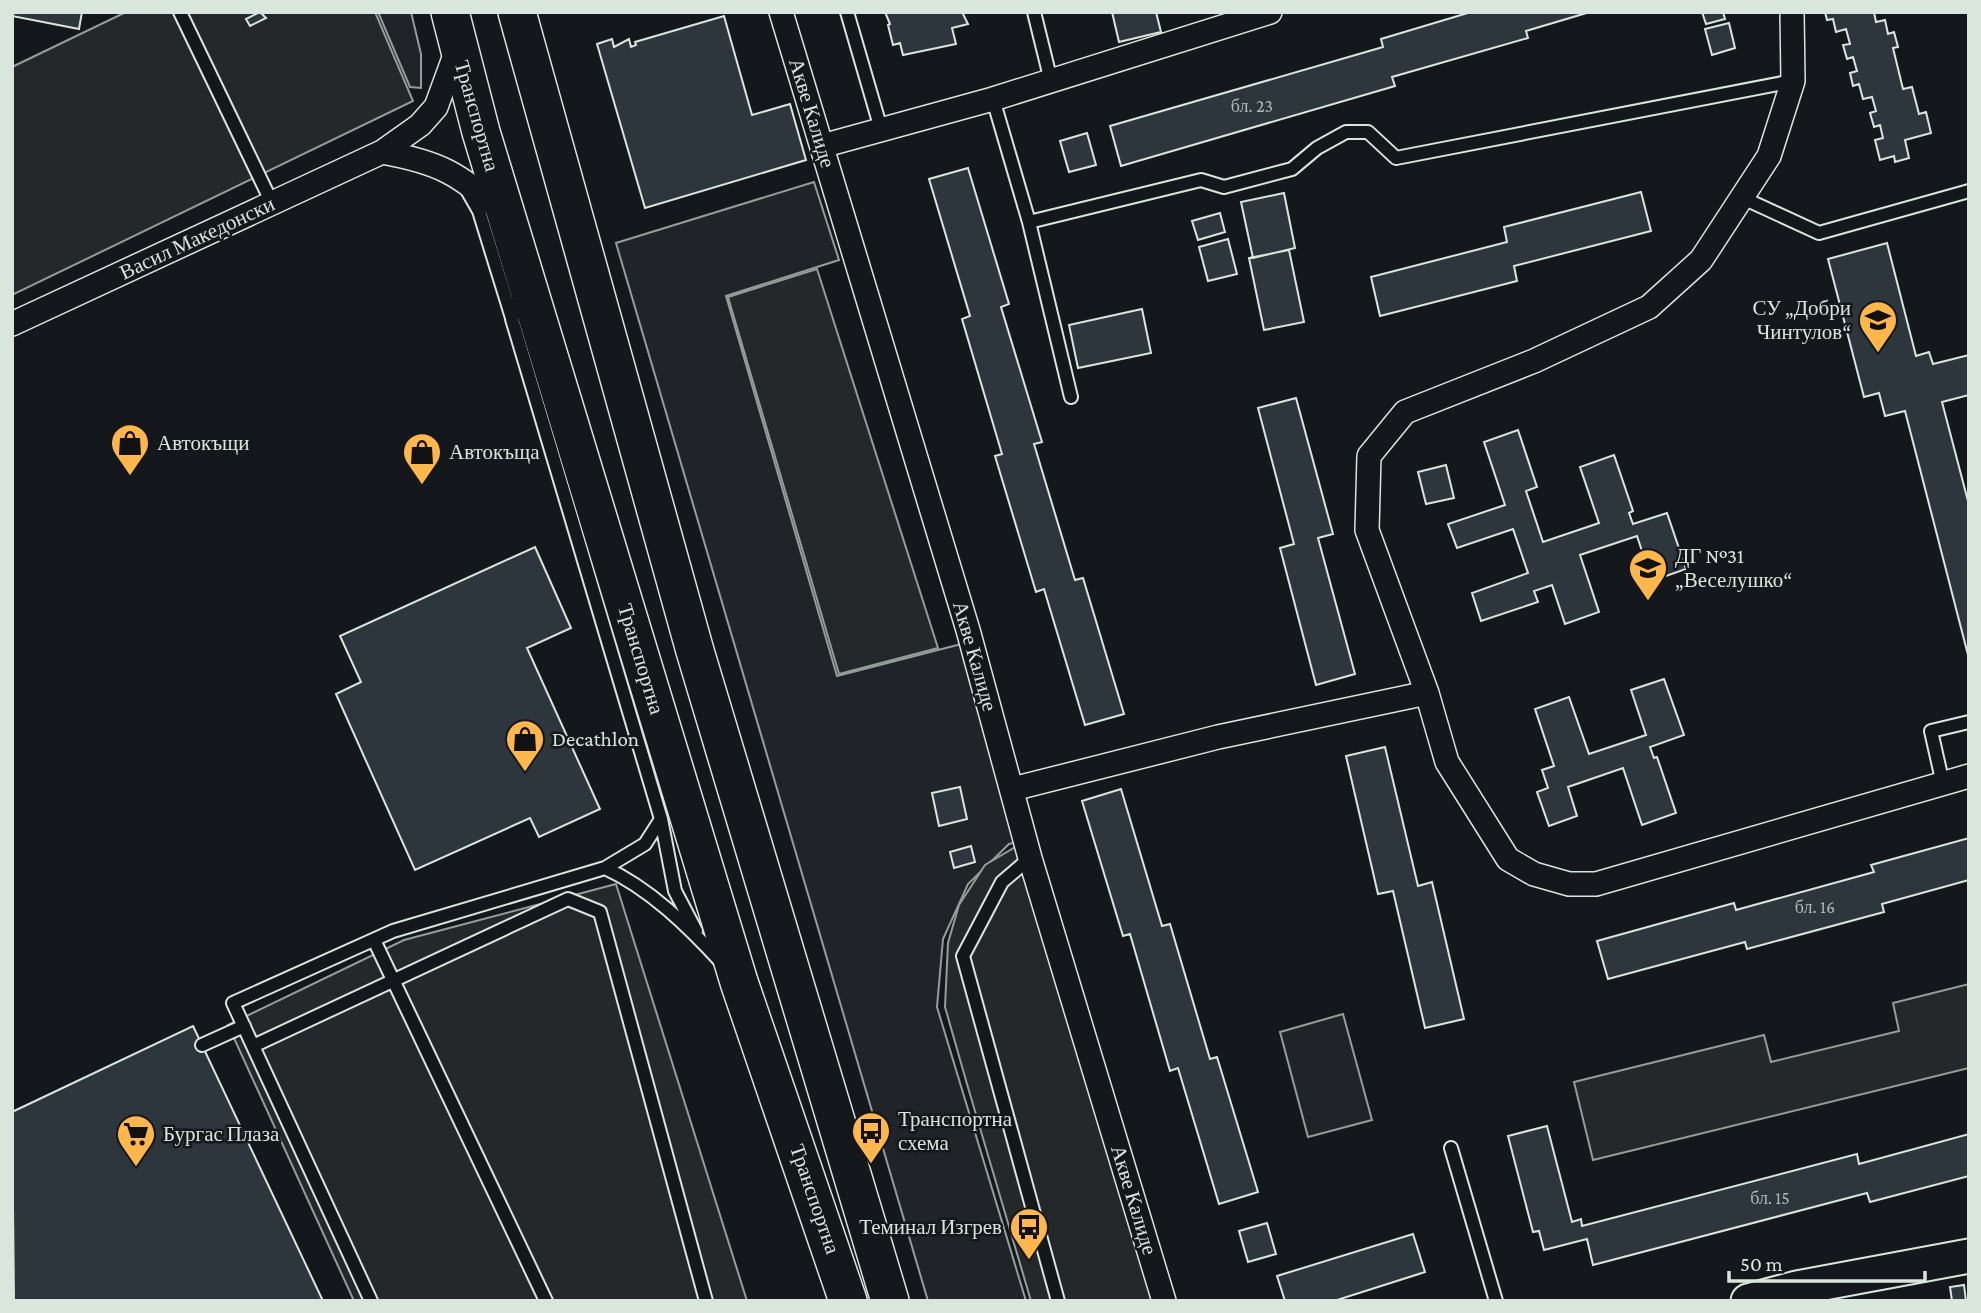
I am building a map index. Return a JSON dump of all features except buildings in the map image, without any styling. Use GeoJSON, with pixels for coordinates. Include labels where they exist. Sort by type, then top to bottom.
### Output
{"type":"FeatureCollection","features":[{"type":"Feature","properties":{"kind":"main road","name":"Транспортна"},"geometry":{"type":"LineString","coordinates":[[450,12],[505,213],[740,982],[848,1301]]}},
{"type":"Feature","properties":{"kind":"main road","name":"Транспортна"},"geometry":{"type":"LineString","coordinates":[[517,12],[695,651],[890,1301]]}},
{"type":"Feature","properties":{"kind":"street","name":"Акве Калиде"},"geometry":{"type":"LineString","coordinates":[[781,12],[968,630],[1030,858],[1164,1301]]}},
{"type":"Feature","properties":{"kind":"street"},"geometry":{"type":"LineString","coordinates":[[822,146],[993,99],[1270,12]]}},
{"type":"Feature","properties":{"kind":"street"},"geometry":{"type":"LineString","coordinates":[[1792,12],[1793,81],[1769,156],[1701,260],[1649,307],[1534,361],[1405,412],[1369,456],[1367,530],[1427,693],[1447,762],[1508,859],[1534,874],[1569,884],[1596,884],[1969,776]]}},
{"type":"Feature","properties":{"kind":"street","name":"Васил Македонски"},"geometry":{"type":"LineString","coordinates":[[12,324],[382,152],[420,125],[436,107],[458,47]]}},
{"type":"Feature","properties":{"kind":"street"},"geometry":{"type":"LineString","coordinates":[[382,152],[422,160],[458,174],[505,213]]}},
{"type":"Feature","properties":{"kind":"street"},"geometry":{"type":"LineString","coordinates":[[1013,789],[1217,737],[1427,693]]}},
{"type":"Feature","properties":{"kind":"street"},"geometry":{"type":"LineString","coordinates":[[1748,1301],[1797,1287],[1969,1256]]}},
{"type":"Feature","properties":{"kind":"lane"},"geometry":{"type":"LineString","coordinates":[[180,12],[272,203]]}},
{"type":"Feature","properties":{"kind":"lane"},"geometry":{"type":"LineString","coordinates":[[847,12],[881,129]]}},
{"type":"Feature","properties":{"kind":"lane"},"geometry":{"type":"LineString","coordinates":[[1034,12],[1051,81]]}},
{"type":"Feature","properties":{"kind":"lane"},"geometry":{"type":"LineString","coordinates":[[1029,222],[1200,180],[1224,187],[1292,169],[1318,148],[1346,132],[1368,132],[1396,158],[1793,81]]}},
{"type":"Feature","properties":{"kind":"lane"},"geometry":{"type":"LineString","coordinates":[[993,99],[1029,222],[1071,397]]}},
{"type":"Feature","properties":{"kind":"lane"},"geometry":{"type":"LineString","coordinates":[[458,174],[480,211],[661,819],[675,891],[701,941]]}},
{"type":"Feature","properties":{"kind":"lane"},"geometry":{"type":"LineString","coordinates":[[1743,198],[1819,233],[1969,191]]}},
{"type":"Feature","properties":{"kind":"lane"},"geometry":{"type":"LineString","coordinates":[[512,318],[525,278]]}},
{"type":"Feature","properties":{"kind":"lane"},"geometry":{"type":"LineString","coordinates":[[1943,784],[1931,731],[1969,722]]}},
{"type":"Feature","properties":{"kind":"lane"},"geometry":{"type":"LineString","coordinates":[[372,1301],[233,1003],[374,940],[605,868],[645,845],[661,819]]}},
{"type":"Feature","properties":{"kind":"lane"},"geometry":{"type":"LineString","coordinates":[[1030,858],[1002,882],[963,956],[1058,1301]]}},
{"type":"Feature","properties":{"kind":"lane"},"geometry":{"type":"LineString","coordinates":[[605,868],[651,897],[701,941],[740,982]]}},
{"type":"Feature","properties":{"kind":"lane"},"geometry":{"type":"LineString","coordinates":[[253,1046],[568,899],[600,912],[706,1301]]}},
{"type":"Feature","properties":{"kind":"lane"},"geometry":{"type":"LineString","coordinates":[[374,940],[546,1301]]}},
{"type":"Feature","properties":{"kind":"lane"},"geometry":{"type":"LineString","coordinates":[[202,1045],[244,1026]]}},
{"type":"Feature","properties":{"kind":"lane"},"geometry":{"type":"LineString","coordinates":[[1451,1148],[1496,1301]]}},
{"type":"Feature","properties":{"kind":"shaded area"},"geometry":{"type":"Polygon","coordinates":[[[126,12],[375,12],[413,101],[12,295],[12,67],[126,12]]]}},
{"type":"Feature","properties":{"kind":"shaded area"},"geometry":{"type":"Polygon","coordinates":[[[378,12],[411,12],[421,54],[421,88],[410,87],[378,12]]]}},
{"type":"Feature","properties":{"kind":"shaded area"},"geometry":{"type":"Polygon","coordinates":[[[814,182],[839,260],[726,296],[837,676],[973,641],[1033,838],[1009,844],[968,884],[943,939],[937,1007],[1026,1301],[928,1301],[616,243],[814,182]]]}},
{"type":"Feature","properties":{"kind":"shaded area"},"geometry":{"type":"Polygon","coordinates":[[[817,269],[938,648],[839,674],[728,297],[817,269]]]}},
{"type":"Feature","properties":{"kind":"shaded area"},"geometry":{"type":"Polygon","coordinates":[[[1027,840],[1161,1301],[1031,1301],[967,1084],[945,1007],[948,943],[959,905],[985,865],[1027,840]]]}},
{"type":"Feature","properties":{"kind":"shaded area"},"geometry":{"type":"Polygon","coordinates":[[[616,884],[747,1301],[354,1301],[228,1025],[404,940],[616,884]]]}},
{"type":"Feature","properties":{"kind":"shaded area"},"geometry":{"type":"Polygon","coordinates":[[[1969,984],[1969,1068],[1593,1160],[1574,1082],[1764,1035],[1771,1062],[1899,1031],[1893,1003],[1969,984]]]}},
{"type":"Feature","properties":{"kind":"shaded area"},"geometry":{"type":"Polygon","coordinates":[[[1343,1014],[1372,1120],[1308,1137],[1280,1032],[1343,1014]]]}},
{"type":"Feature","properties":{"kind":"place","name":"СУ „Добри Чинтулов“"},"geometry":{"type":"Point","coordinates":[1878,354]}},
{"type":"Feature","properties":{"kind":"place","name":"Автокъщи"},"geometry":{"type":"Point","coordinates":[130,477]}},
{"type":"Feature","properties":{"kind":"place","name":"Автокъща"},"geometry":{"type":"Point","coordinates":[422,486]}},
{"type":"Feature","properties":{"kind":"place","name":"ДГ №31 „Веселушко“"},"geometry":{"type":"Point","coordinates":[1648,602]}},
{"type":"Feature","properties":{"kind":"place","name":"Decathlon"},"geometry":{"type":"Point","coordinates":[525,773]}},
{"type":"Feature","properties":{"kind":"place","name":"Транспортна схема"},"geometry":{"type":"Point","coordinates":[871,1165]}},
{"type":"Feature","properties":{"kind":"place","name":"Бургас Плаза"},"geometry":{"type":"Point","coordinates":[136,1168]}},
{"type":"Feature","properties":{"kind":"place","name":"Теминал Изгрев"},"geometry":{"type":"Point","coordinates":[1029,1261]}}]}
